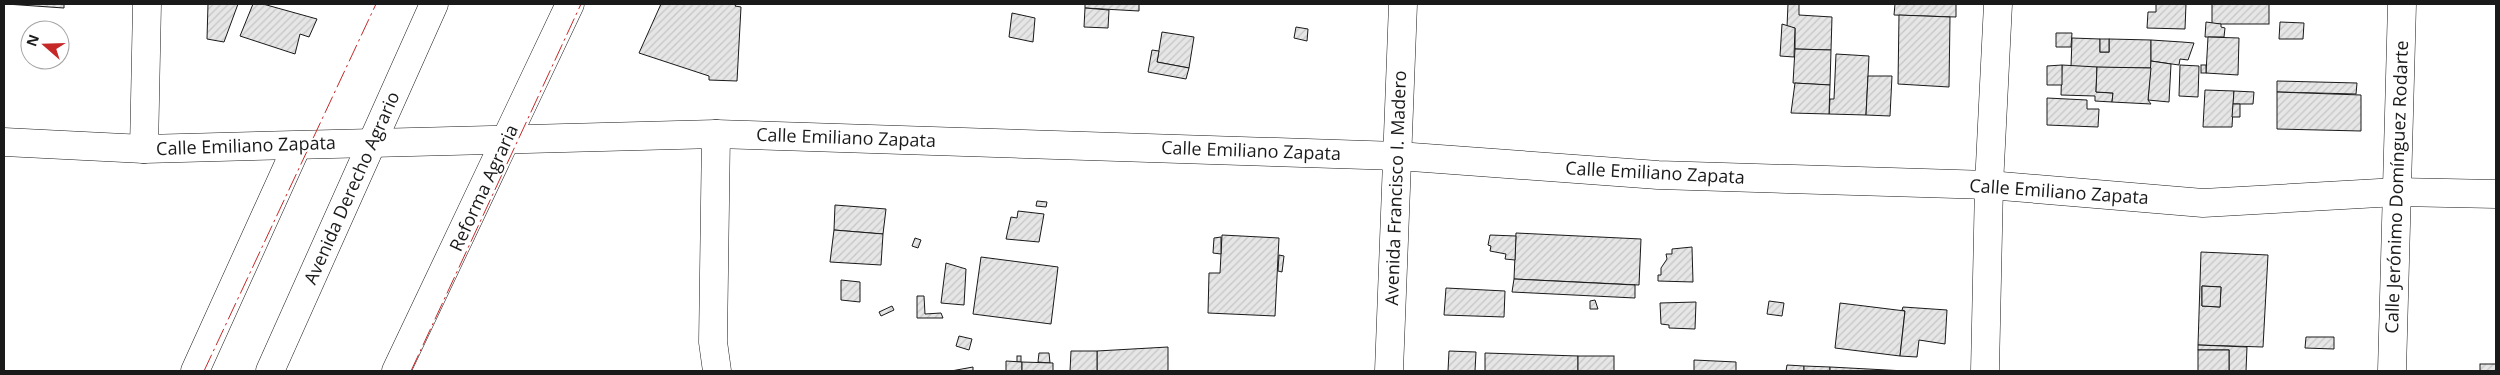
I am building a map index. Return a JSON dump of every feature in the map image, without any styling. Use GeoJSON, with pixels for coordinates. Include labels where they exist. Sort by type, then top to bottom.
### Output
{"type":"FeatureCollection","features":[{"type":"Feature","properties":{"kind":"street"},"geometry":{"type":"LineString","coordinates":[[144,149],[147,4]]}},
{"type":"Feature","properties":{"kind":"street","name":"Avenida Derecho Agrario"},"geometry":{"type":"LineString","coordinates":[[270,371],[434,4]]}},
{"type":"Feature","properties":{"kind":"street","name":"Reforma Agraria"},"geometry":{"type":"LineString","coordinates":[[396,371],[570,4]]}},
{"type":"Feature","properties":{"kind":"street","name":"Avenida Francisco I. Madero"},"geometry":{"type":"LineString","coordinates":[[1389,371],[1403,4]]}},
{"type":"Feature","properties":{"kind":"street"},"geometry":{"type":"LineString","coordinates":[[1985,371],[1989,185],[1998,4]]}},
{"type":"Feature","properties":{"kind":"street","name":"Calle Jerónimo Domínguez Rodarte"},"geometry":{"type":"LineString","coordinates":[[2392,371],[2402,4]]}},
{"type":"Feature","properties":{"kind":"street"},"geometry":{"type":"LineString","coordinates":[[716,134],[713,342],[717,371]]}},
{"type":"Feature","properties":{"kind":"street","name":"Calle Emiliano Zapata"},"geometry":{"type":"LineString","coordinates":[[4,142],[144,149],[716,134],[1398,156],[1658,175],[1989,185],[2203,203],[2397,192],[2496,194]]}},
{"type":"Feature","properties":{"kind":"street"},"geometry":{"type":"LineString","coordinates":[[195,371],[297,146]]}},
{"type":"Feature","properties":{"kind":"building"},"geometry":{"type":"Polygon","coordinates":[[[6,4],[64,4],[64,8],[6,4]]]}},
{"type":"Feature","properties":{"kind":"building"},"geometry":{"type":"Polygon","coordinates":[[[208,4],[238,4],[224,42],[207,39],[208,4]]]}},
{"type":"Feature","properties":{"kind":"building"},"geometry":{"type":"Polygon","coordinates":[[[253,4],[263,4],[317,19],[309,37],[300,34],[295,54],[240,36],[253,4]]]}},
{"type":"Feature","properties":{"kind":"building"},"geometry":{"type":"Polygon","coordinates":[[[661,4],[736,4],[735,6],[741,7],[737,81],[709,80],[709,76],[639,53],[661,4]]]}},
{"type":"Feature","properties":{"kind":"building"},"geometry":{"type":"Polygon","coordinates":[[[1085,4],[1139,4],[1139,11],[1085,8],[1085,4]]]}},
{"type":"Feature","properties":{"kind":"building"},"geometry":{"type":"Polygon","coordinates":[[[1788,4],[1799,4],[1799,15],[1832,17],[1831,50],[1795,49],[1795,28],[1787,27],[1788,4]]]}},
{"type":"Feature","properties":{"kind":"building"},"geometry":{"type":"Polygon","coordinates":[[[1895,4],[1956,4],[1956,17],[1894,15],[1895,4]]]}},
{"type":"Feature","properties":{"kind":"building"},"geometry":{"type":"Polygon","coordinates":[[[2156,4],[2186,4],[2185,29],[2147,28],[2148,12],[2156,12],[2156,4]]]}},
{"type":"Feature","properties":{"kind":"building"},"geometry":{"type":"Polygon","coordinates":[[[2212,4],[2269,4],[2269,24],[2212,24],[2212,4]]]}},
{"type":"Feature","properties":{"kind":"building"},"geometry":{"type":"Polygon","coordinates":[[[1085,8],[1109,10],[1108,28],[1084,27],[1085,8]]]}},
{"type":"Feature","properties":{"kind":"building"},"geometry":{"type":"Polygon","coordinates":[[[1012,13],[1035,18],[1033,42],[1009,37],[1012,13]]]}},
{"type":"Feature","properties":{"kind":"building"},"geometry":{"type":"Polygon","coordinates":[[[1899,15],[1950,17],[1949,87],[1898,84],[1899,15]]]}},
{"type":"Feature","properties":{"kind":"building"},"geometry":{"type":"Polygon","coordinates":[[[2206,22],[2221,24],[2221,27],[2225,28],[2224,37],[2205,37],[2206,22]]]}},
{"type":"Feature","properties":{"kind":"building"},"geometry":{"type":"Polygon","coordinates":[[[2280,22],[2304,23],[2303,39],[2279,39],[2280,22]]]}},
{"type":"Feature","properties":{"kind":"building"},"geometry":{"type":"Polygon","coordinates":[[[1782,24],[1795,28],[1794,57],[1780,56],[1782,24]]]}},
{"type":"Feature","properties":{"kind":"building"},"geometry":{"type":"Polygon","coordinates":[[[1296,27],[1308,29],[1307,41],[1294,38],[1296,27]]]}},
{"type":"Feature","properties":{"kind":"building"},"geometry":{"type":"Polygon","coordinates":[[[1162,32],[1194,37],[1189,68],[1157,62],[1162,32]]]}},
{"type":"Feature","properties":{"kind":"building"},"geometry":{"type":"Polygon","coordinates":[[[2056,33],[2072,33],[2071,47],[2056,47],[2056,33]]]}},
{"type":"Feature","properties":{"kind":"building"},"geometry":{"type":"Polygon","coordinates":[[[2208,37],[2239,38],[2238,75],[2206,73],[2208,37]]]}},
{"type":"Feature","properties":{"kind":"building"},"geometry":{"type":"Polygon","coordinates":[[[2072,38],[2100,39],[2100,52],[2109,52],[2109,39],[2151,40],[2151,68],[2071,67],[2072,38]]]}},
{"type":"Feature","properties":{"kind":"building"},"geometry":{"type":"Polygon","coordinates":[[[2100,39],[2109,39],[2109,52],[2100,52],[2100,39]]]}},
{"type":"Feature","properties":{"kind":"building"},"geometry":{"type":"Polygon","coordinates":[[[2151,40],[2194,43],[2188,60],[2180,59],[2179,65],[2151,61],[2151,40]]]}},
{"type":"Feature","properties":{"kind":"building"},"geometry":{"type":"Polygon","coordinates":[[[1795,49],[1831,50],[1830,85],[1793,83],[1795,49]]]}},
{"type":"Feature","properties":{"kind":"building"},"geometry":{"type":"Polygon","coordinates":[[[1152,50],[1159,51],[1157,62],[1189,68],[1186,79],[1148,72],[1152,50]]]}},
{"type":"Feature","properties":{"kind":"building"},"geometry":{"type":"Polygon","coordinates":[[[1836,54],[1869,56],[1866,115],[1829,114],[1830,99],[1834,99],[1836,54]]]}},
{"type":"Feature","properties":{"kind":"building"},"geometry":{"type":"Polygon","coordinates":[[[2151,61],[2171,64],[2169,102],[2148,100],[2151,61]]]}},
{"type":"Feature","properties":{"kind":"building"},"geometry":{"type":"Polygon","coordinates":[[[2062,65],[2097,67],[2096,92],[2113,93],[2112,102],[2095,101],[2095,96],[2061,95],[2062,65]]]}},
{"type":"Feature","properties":{"kind":"building"},"geometry":{"type":"Polygon","coordinates":[[[2062,65],[2062,85],[2047,85],[2047,66],[2062,65]]]}},
{"type":"Feature","properties":{"kind":"building"},"geometry":{"type":"Polygon","coordinates":[[[2180,65],[2199,66],[2198,97],[2179,96],[2180,65]]]}},
{"type":"Feature","properties":{"kind":"building"},"geometry":{"type":"Polygon","coordinates":[[[2201,65],[2206,65],[2206,73],[2201,73],[2201,65]]]}},
{"type":"Feature","properties":{"kind":"building"},"geometry":{"type":"Polygon","coordinates":[[[2097,67],[2151,68],[2148,100],[2151,104],[2112,102],[2113,93],[2096,92],[2097,67]]]}},
{"type":"Feature","properties":{"kind":"building"},"geometry":{"type":"Polygon","coordinates":[[[1868,76],[1892,76],[1890,116],[1866,115],[1868,76]]]}},
{"type":"Feature","properties":{"kind":"building"},"geometry":{"type":"Polygon","coordinates":[[[2277,81],[2357,83],[2356,94],[2277,92],[2277,81]]]}},
{"type":"Feature","properties":{"kind":"building"},"geometry":{"type":"Polygon","coordinates":[[[1795,83],[1830,85],[1829,114],[1791,113],[1795,83]]]}},
{"type":"Feature","properties":{"kind":"building"},"geometry":{"type":"Polygon","coordinates":[[[2205,90],[2234,91],[2232,127],[2203,127],[2205,90]]]}},
{"type":"Feature","properties":{"kind":"building"},"geometry":{"type":"Polygon","coordinates":[[[2234,91],[2254,92],[2253,104],[2233,104],[2234,91]]]}},
{"type":"Feature","properties":{"kind":"building"},"geometry":{"type":"Polygon","coordinates":[[[2277,92],[2361,95],[2361,131],[2277,129],[2277,92]]]}},
{"type":"Feature","properties":{"kind":"building"},"geometry":{"type":"Polygon","coordinates":[[[2047,98],[2087,100],[2087,109],[2099,109],[2098,127],[2047,125],[2047,98]]]}},
{"type":"Feature","properties":{"kind":"building"},"geometry":{"type":"Polygon","coordinates":[[[2233,104],[2240,104],[2240,117],[2232,117],[2233,104]]]}},
{"type":"Feature","properties":{"kind":"building"},"geometry":{"type":"Polygon","coordinates":[[[1037,201],[1047,202],[1046,207],[1036,206],[1037,201]]]}},
{"type":"Feature","properties":{"kind":"building"},"geometry":{"type":"Polygon","coordinates":[[[835,205],[886,209],[883,234],[834,230],[835,205]]]}},
{"type":"Feature","properties":{"kind":"building"},"geometry":{"type":"Polygon","coordinates":[[[1018,211],[1044,214],[1039,242],[1006,239],[1011,217],[1017,218],[1018,211]]]}},
{"type":"Feature","properties":{"kind":"building"},"geometry":{"type":"Polygon","coordinates":[[[834,230],[883,234],[881,265],[830,262],[834,230]]]}},
{"type":"Feature","properties":{"kind":"building"},"geometry":{"type":"Polygon","coordinates":[[[1516,233],[1641,239],[1639,285],[1514,279],[1516,233]]]}},
{"type":"Feature","properties":{"kind":"building"},"geometry":{"type":"Polygon","coordinates":[[[1222,235],[1279,238],[1275,316],[1208,313],[1209,273],[1220,273],[1222,235]]]}},
{"type":"Feature","properties":{"kind":"building"},"geometry":{"type":"Polygon","coordinates":[[[1490,235],[1516,236],[1515,260],[1505,259],[1506,254],[1490,251],[1491,246],[1488,245],[1490,235]]]}},
{"type":"Feature","properties":{"kind":"building"},"geometry":{"type":"Polygon","coordinates":[[[1221,237],[1221,254],[1213,253],[1214,238],[1221,237]]]}},
{"type":"Feature","properties":{"kind":"building"},"geometry":{"type":"Polygon","coordinates":[[[915,238],[921,240],[918,248],[912,246],[915,238]]]}},
{"type":"Feature","properties":{"kind":"building"},"geometry":{"type":"Polygon","coordinates":[[[1692,247],[1693,282],[1658,281],[1658,275],[1661,275],[1661,268],[1667,259],[1666,254],[1672,254],[1672,249],[1692,247]]]}},
{"type":"Feature","properties":{"kind":"building"},"geometry":{"type":"Polygon","coordinates":[[[2201,252],[2268,255],[2263,347],[2198,345],[2201,252]],[[2202,286],[2202,306],[2220,307],[2221,287],[2202,286]]]}},
{"type":"Feature","properties":{"kind":"building"},"geometry":{"type":"Polygon","coordinates":[[[1279,255],[1284,256],[1282,272],[1278,271],[1279,255]]]}},
{"type":"Feature","properties":{"kind":"building"},"geometry":{"type":"Polygon","coordinates":[[[981,257],[1058,267],[1051,324],[973,314],[981,257]]]}},
{"type":"Feature","properties":{"kind":"building"},"geometry":{"type":"Polygon","coordinates":[[[946,263],[966,269],[964,305],[941,303],[946,263]]]}},
{"type":"Feature","properties":{"kind":"building"},"geometry":{"type":"Polygon","coordinates":[[[1514,279],[1635,285],[1635,298],[1512,292],[1514,279]]]}},
{"type":"Feature","properties":{"kind":"building"},"geometry":{"type":"Polygon","coordinates":[[[841,280],[860,282],[860,302],[841,300],[841,280]]]}},
{"type":"Feature","properties":{"kind":"building"},"geometry":{"type":"Polygon","coordinates":[[[2202,286],[2221,287],[2220,307],[2202,306],[2202,286]]]}},
{"type":"Feature","properties":{"kind":"building"},"geometry":{"type":"Polygon","coordinates":[[[1446,288],[1505,291],[1504,317],[1444,315],[1446,288]]]}},
{"type":"Feature","properties":{"kind":"building"},"geometry":{"type":"Polygon","coordinates":[[[917,296],[924,296],[925,314],[941,313],[943,318],[917,318],[917,296]]]}},
{"type":"Feature","properties":{"kind":"building"},"geometry":{"type":"Polygon","coordinates":[[[1595,300],[1598,309],[1590,309],[1590,301],[1595,300]]]}},
{"type":"Feature","properties":{"kind":"building"},"geometry":{"type":"Polygon","coordinates":[[[1769,301],[1784,303],[1782,316],[1767,314],[1769,301]]]}},
{"type":"Feature","properties":{"kind":"building"},"geometry":{"type":"Polygon","coordinates":[[[1696,302],[1695,329],[1669,328],[1669,325],[1661,324],[1660,303],[1696,302]]]}},
{"type":"Feature","properties":{"kind":"building"},"geometry":{"type":"Polygon","coordinates":[[[1840,303],[1905,311],[1900,356],[1835,348],[1840,303]]]}},
{"type":"Feature","properties":{"kind":"building"},"geometry":{"type":"Polygon","coordinates":[[[892,306],[894,310],[881,316],[879,312],[892,306]]]}},
{"type":"Feature","properties":{"kind":"building"},"geometry":{"type":"Polygon","coordinates":[[[1903,307],[1947,310],[1945,344],[1919,340],[1917,357],[1900,356],[1905,311],[1902,310],[1903,307]]]}},
{"type":"Feature","properties":{"kind":"building"},"geometry":{"type":"Polygon","coordinates":[[[959,336],[972,339],[969,350],[956,346],[959,336]]]}},
{"type":"Feature","properties":{"kind":"building"},"geometry":{"type":"Polygon","coordinates":[[[2306,337],[2334,337],[2334,349],[2305,348],[2306,337]]]}},
{"type":"Feature","properties":{"kind":"building"},"geometry":{"type":"Polygon","coordinates":[[[2198,345],[2247,347],[2246,371],[2229,371],[2229,350],[2198,350],[2198,345]]]}},
{"type":"Feature","properties":{"kind":"building"},"geometry":{"type":"Polygon","coordinates":[[[1168,347],[1168,371],[1097,371],[1097,351],[1168,347]]]}},
{"type":"Feature","properties":{"kind":"building"},"geometry":{"type":"Polygon","coordinates":[[[2198,350],[2229,350],[2229,371],[2198,371],[2198,350]]]}},
{"type":"Feature","properties":{"kind":"building"},"geometry":{"type":"Polygon","coordinates":[[[1071,351],[1097,351],[1097,371],[1070,371],[1071,351]]]}},
{"type":"Feature","properties":{"kind":"building"},"geometry":{"type":"Polygon","coordinates":[[[1449,351],[1476,352],[1475,371],[1448,371],[1449,351]]]}},
{"type":"Feature","properties":{"kind":"building"},"geometry":{"type":"Polygon","coordinates":[[[1039,353],[1049,353],[1050,363],[1038,362],[1039,353]]]}},
{"type":"Feature","properties":{"kind":"building"},"geometry":{"type":"Polygon","coordinates":[[[1485,353],[1578,356],[1578,371],[1485,371],[1485,353]]]}},
{"type":"Feature","properties":{"kind":"building"},"geometry":{"type":"Polygon","coordinates":[[[1017,356],[1021,356],[1021,362],[1017,362],[1017,356]]]}},
{"type":"Feature","properties":{"kind":"building"},"geometry":{"type":"Polygon","coordinates":[[[1578,356],[1614,356],[1614,371],[1578,371],[1578,356]]]}},
{"type":"Feature","properties":{"kind":"building"},"geometry":{"type":"Polygon","coordinates":[[[1694,360],[1736,362],[1736,371],[1694,371],[1694,360]]]}},
{"type":"Feature","properties":{"kind":"building"},"geometry":{"type":"Polygon","coordinates":[[[1006,361],[1022,362],[1022,371],[1006,371],[1006,361]]]}},
{"type":"Feature","properties":{"kind":"building"},"geometry":{"type":"Polygon","coordinates":[[[1022,362],[1053,363],[1053,371],[1022,371],[1022,362]]]}},
{"type":"Feature","properties":{"kind":"building"},"geometry":{"type":"Polygon","coordinates":[[[2480,364],[2496,364],[2496,371],[2480,371],[2480,364]]]}},
{"type":"Feature","properties":{"kind":"building"},"geometry":{"type":"Polygon","coordinates":[[[1787,365],[1804,366],[1804,371],[1786,371],[1787,365]]]}},
{"type":"Feature","properties":{"kind":"building"},"geometry":{"type":"Polygon","coordinates":[[[1804,366],[1830,367],[1830,371],[1804,371],[1804,366]]]}},
{"type":"Feature","properties":{"kind":"building"},"geometry":{"type":"Polygon","coordinates":[[[973,367],[973,371],[951,371],[973,367]]]}},
{"type":"Feature","properties":{"kind":"building"},"geometry":{"type":"Polygon","coordinates":[[[1830,367],[1906,371],[1830,371],[1830,367]]]}},
{"type":"Feature","properties":{"kind":"power"},"geometry":{"type":"LineString","coordinates":[[204,371],[376,4]]}},
{"type":"Feature","properties":{"kind":"power"},"geometry":{"type":"LineString","coordinates":[[411,371],[581,4]]}}]}
